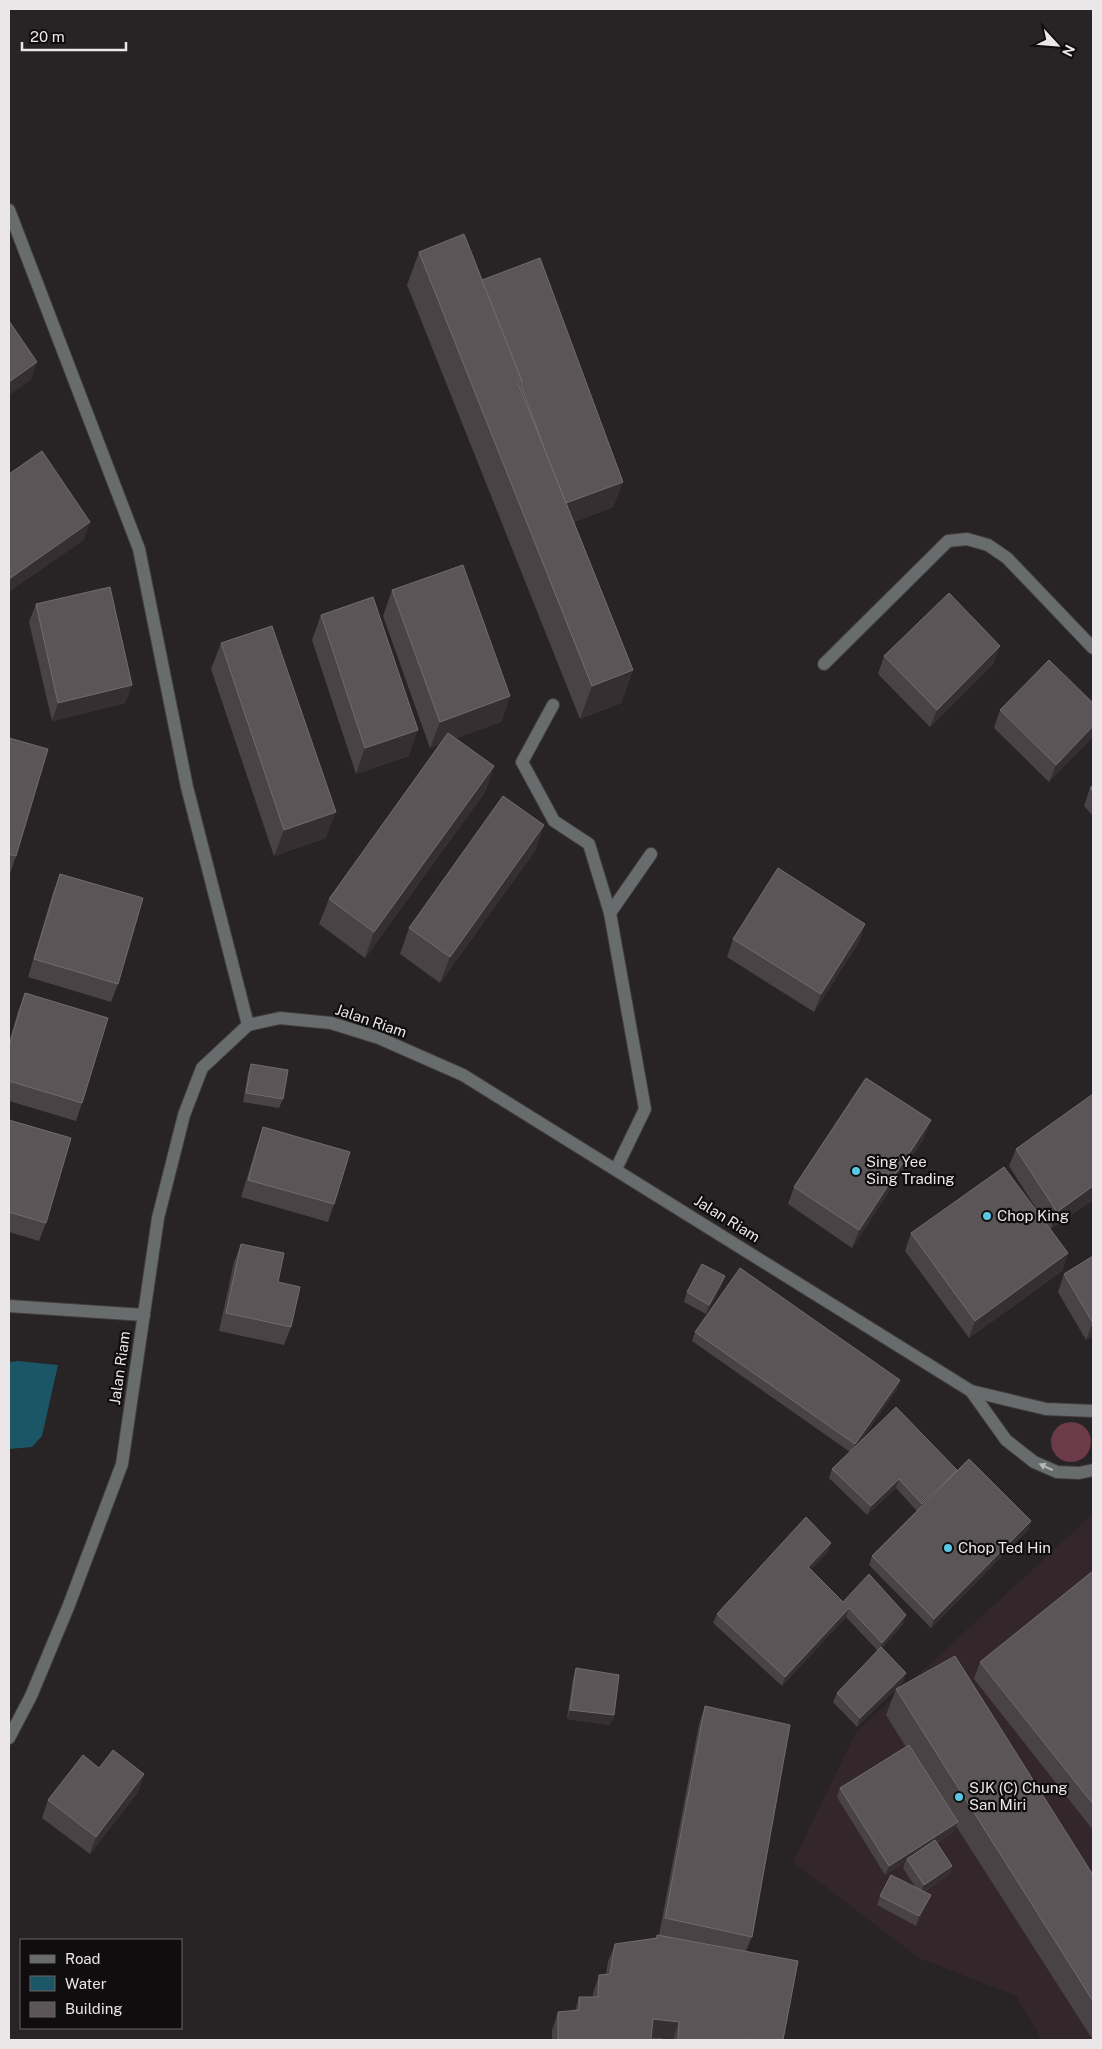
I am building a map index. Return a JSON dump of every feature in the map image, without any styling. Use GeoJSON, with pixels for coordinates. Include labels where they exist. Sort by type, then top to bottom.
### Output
{"type":"FeatureCollection","features":[{"type":"Feature","properties":{"kind":"street"},"geometry":{"type":"LineString","coordinates":[[9,210],[12,226],[139,549],[187,787],[248,1025]]}},
{"type":"Feature","properties":{"kind":"street"},"geometry":{"type":"LineString","coordinates":[[824,664],[948,541],[967,539],[988,545],[1008,558],[1093,648]]}},
{"type":"Feature","properties":{"kind":"street"},"geometry":{"type":"LineString","coordinates":[[553,705],[522,762],[554,820],[589,844],[610,913],[645,1109],[616,1169]]}},
{"type":"Feature","properties":{"kind":"street"},"geometry":{"type":"LineString","coordinates":[[610,913],[651,854]]}},
{"type":"Feature","properties":{"kind":"street","name":"Jalan Riam"},"geometry":{"type":"LineString","coordinates":[[9,1738],[31,1696],[66,1614],[122,1464],[158,1218],[184,1116],[202,1068],[248,1025],[280,1018],[330,1023],[379,1038],[463,1075],[971,1391],[1046,1409],[1093,1411]]}},
{"type":"Feature","properties":{"kind":"street"},"geometry":{"type":"LineString","coordinates":[[9,1306],[144,1315]]}},
{"type":"Feature","properties":{"kind":"street"},"geometry":{"type":"LineString","coordinates":[[971,1391],[1006,1440],[1034,1462],[1057,1472],[1079,1473],[1093,1470]]}},
{"type":"Feature","properties":{"kind":"shaded area"},"geometry":{"type":"Polygon","coordinates":[[[1075,1422],[1082,1425],[1088,1431],[1091,1442],[1090,1450],[1082,1459],[1075,1462],[1067,1462],[1060,1459],[1052,1450],[1051,1438],[1054,1431],[1063,1423],[1075,1422]]]}},
{"type":"Feature","properties":{"kind":"shaded area","name":"SJK (C) Chung San Miri"},"geometry":{"type":"Polygon","coordinates":[[[1093,1514],[1093,2040],[1042,2040],[1016,1996],[919,1958],[793,1862],[856,1732],[1093,1514]]]}},
{"type":"Feature","properties":{"kind":"water"},"geometry":{"type":"Polygon","coordinates":[[[18,1361],[58,1365],[42,1436],[32,1447],[9,1449],[9,1362],[18,1361]]]}},
{"type":"Feature","properties":{"kind":"building"},"geometry":{"type":"Polygon","coordinates":[[[464,234],[522,381],[518,383],[633,670],[592,686],[419,252],[464,234]]]}},
{"type":"Feature","properties":{"kind":"building"},"geometry":{"type":"Polygon","coordinates":[[[540,258],[623,482],[566,503],[521,385],[522,381],[482,280],[540,258]]]}},
{"type":"Feature","properties":{"kind":"building"},"geometry":{"type":"Polygon","coordinates":[[[9,321],[37,362],[9,382],[9,321]]]}},
{"type":"Feature","properties":{"kind":"building"},"geometry":{"type":"Polygon","coordinates":[[[42,451],[90,522],[9,579],[9,474],[42,451]]]}},
{"type":"Feature","properties":{"kind":"building"},"geometry":{"type":"Polygon","coordinates":[[[463,565],[510,696],[440,722],[392,590],[463,565]]]}},
{"type":"Feature","properties":{"kind":"building"},"geometry":{"type":"Polygon","coordinates":[[[110,587],[132,685],[58,703],[36,604],[110,587]]]}},
{"type":"Feature","properties":{"kind":"building"},"geometry":{"type":"Polygon","coordinates":[[[949,593],[1000,646],[937,710],[884,656],[949,593]]]}},
{"type":"Feature","properties":{"kind":"building"},"geometry":{"type":"Polygon","coordinates":[[[373,597],[418,730],[365,748],[321,615],[373,597]]]}},
{"type":"Feature","properties":{"kind":"building"},"geometry":{"type":"Polygon","coordinates":[[[272,626],[336,812],[284,830],[221,643],[272,626]]]}},
{"type":"Feature","properties":{"kind":"building"},"geometry":{"type":"Polygon","coordinates":[[[1049,660],[1093,703],[1093,726],[1056,765],[1000,710],[1049,660]]]}},
{"type":"Feature","properties":{"kind":"building"},"geometry":{"type":"Polygon","coordinates":[[[448,733],[494,766],[374,932],[329,899],[448,733]]]}},
{"type":"Feature","properties":{"kind":"building"},"geometry":{"type":"Polygon","coordinates":[[[9,738],[48,749],[16,856],[9,854],[9,738]]]}},
{"type":"Feature","properties":{"kind":"building"},"geometry":{"type":"Polygon","coordinates":[[[503,796],[544,825],[450,957],[409,928],[503,796]]]}},
{"type":"Feature","properties":{"kind":"building"},"geometry":{"type":"Polygon","coordinates":[[[778,868],[865,924],[821,994],[733,939],[778,868]]]}},
{"type":"Feature","properties":{"kind":"building"},"geometry":{"type":"Polygon","coordinates":[[[60,874],[143,898],[118,984],[34,959],[60,874]]]}},
{"type":"Feature","properties":{"kind":"building"},"geometry":{"type":"Polygon","coordinates":[[[25,993],[108,1018],[82,1103],[9,1081],[9,1046],[25,993]]]}},
{"type":"Feature","properties":{"kind":"building"},"geometry":{"type":"Polygon","coordinates":[[[251,1064],[288,1070],[283,1099],[246,1093],[251,1064]]]}},
{"type":"Feature","properties":{"kind":"building","name":"Sing Yee Sing Trading"},"geometry":{"type":"Polygon","coordinates":[[[866,1078],[931,1120],[859,1230],[794,1187],[866,1078]]]}},
{"type":"Feature","properties":{"kind":"building"},"geometry":{"type":"Polygon","coordinates":[[[1093,1094],[1093,1186],[1057,1212],[1016,1149],[1093,1094]]]}},
{"type":"Feature","properties":{"kind":"building"},"geometry":{"type":"Polygon","coordinates":[[[9,1120],[71,1138],[46,1223],[9,1212],[9,1120]]]}},
{"type":"Feature","properties":{"kind":"building"},"geometry":{"type":"Polygon","coordinates":[[[263,1127],[350,1152],[334,1204],[248,1180],[263,1127]]]}},
{"type":"Feature","properties":{"kind":"building"},"geometry":{"type":"Polygon","coordinates":[[[1004,1167],[1068,1253],[975,1321],[911,1233],[1004,1167]]]}},
{"type":"Feature","properties":{"kind":"building"},"geometry":{"type":"Polygon","coordinates":[[[241,1244],[284,1253],[278,1282],[300,1287],[291,1327],[226,1313],[241,1244]]]}},
{"type":"Feature","properties":{"kind":"building"},"geometry":{"type":"Polygon","coordinates":[[[1093,1256],[1093,1323],[1064,1274],[1093,1256]]]}},
{"type":"Feature","properties":{"kind":"building"},"geometry":{"type":"Polygon","coordinates":[[[702,1264],[725,1276],[709,1305],[687,1292],[702,1264]]]}},
{"type":"Feature","properties":{"kind":"building"},"geometry":{"type":"Polygon","coordinates":[[[740,1268],[900,1380],[855,1444],[695,1332],[740,1268]]]}},
{"type":"Feature","properties":{"kind":"building"},"geometry":{"type":"Polygon","coordinates":[[[896,1407],[957,1470],[922,1504],[899,1479],[871,1506],[832,1469],[896,1407]]]}},
{"type":"Feature","properties":{"kind":"building","name":"Chop Ted Hin"},"geometry":{"type":"Polygon","coordinates":[[[969,1459],[1031,1521],[934,1619],[872,1556],[969,1459]]]}},
{"type":"Feature","properties":{"kind":"building"},"geometry":{"type":"Polygon","coordinates":[[[806,1517],[831,1543],[808,1567],[843,1602],[869,1574],[906,1615],[882,1643],[849,1608],[785,1677],[717,1614],[806,1517]]]}},
{"type":"Feature","properties":{"kind":"building"},"geometry":{"type":"Polygon","coordinates":[[[1093,1571],[1093,1804],[980,1662],[1093,1571]]]}},
{"type":"Feature","properties":{"kind":"building"},"geometry":{"type":"Polygon","coordinates":[[[881,1647],[906,1673],[860,1718],[837,1693],[881,1647]]]}},
{"type":"Feature","properties":{"kind":"building"},"geometry":{"type":"Polygon","coordinates":[[[955,1656],[1093,1875],[1093,2001],[896,1689],[955,1656]]]}},
{"type":"Feature","properties":{"kind":"building"},"geometry":{"type":"Polygon","coordinates":[[[576,1668],[619,1675],[614,1715],[570,1710],[576,1668]]]}},
{"type":"Feature","properties":{"kind":"building"},"geometry":{"type":"Polygon","coordinates":[[[705,1706],[790,1725],[752,1937],[665,1918],[705,1706]]]}},
{"type":"Feature","properties":{"kind":"building"},"geometry":{"type":"Polygon","coordinates":[[[909,1745],[958,1822],[889,1866],[840,1788],[909,1745]]]}},
{"type":"Feature","properties":{"kind":"building"},"geometry":{"type":"Polygon","coordinates":[[[113,1750],[144,1774],[96,1837],[48,1800],[83,1755],[99,1768],[113,1750]]]}},
{"type":"Feature","properties":{"kind":"building"},"geometry":{"type":"Polygon","coordinates":[[[935,1840],[952,1866],[924,1885],[907,1859],[935,1840]]]}},
{"type":"Feature","properties":{"kind":"building"},"geometry":{"type":"Polygon","coordinates":[[[891,1875],[931,1895],[919,1916],[880,1896],[891,1875]]]}},
{"type":"Feature","properties":{"kind":"building"},"geometry":{"type":"Polygon","coordinates":[[[657,1935],[798,1961],[783,2040],[678,2040],[679,2022],[653,2019],[651,2039],[662,2040],[558,2040],[558,2012],[579,2010],[579,1997],[598,1997],[599,1975],[610,1974],[615,1944],[657,1938],[657,1935]]]}},
{"type":"Feature","properties":{"kind":"place","name":"Sing Yee Sing Trading"},"geometry":{"type":"Point","coordinates":[856,1171]}},
{"type":"Feature","properties":{"kind":"place","name":"Chop King"},"geometry":{"type":"Point","coordinates":[987,1216]}},
{"type":"Feature","properties":{"kind":"place","name":"Chop Ted Hin"},"geometry":{"type":"Point","coordinates":[948,1548]}},
{"type":"Feature","properties":{"kind":"place","name":"SJK (C) Chung San Miri"},"geometry":{"type":"Point","coordinates":[959,1797]}}]}
